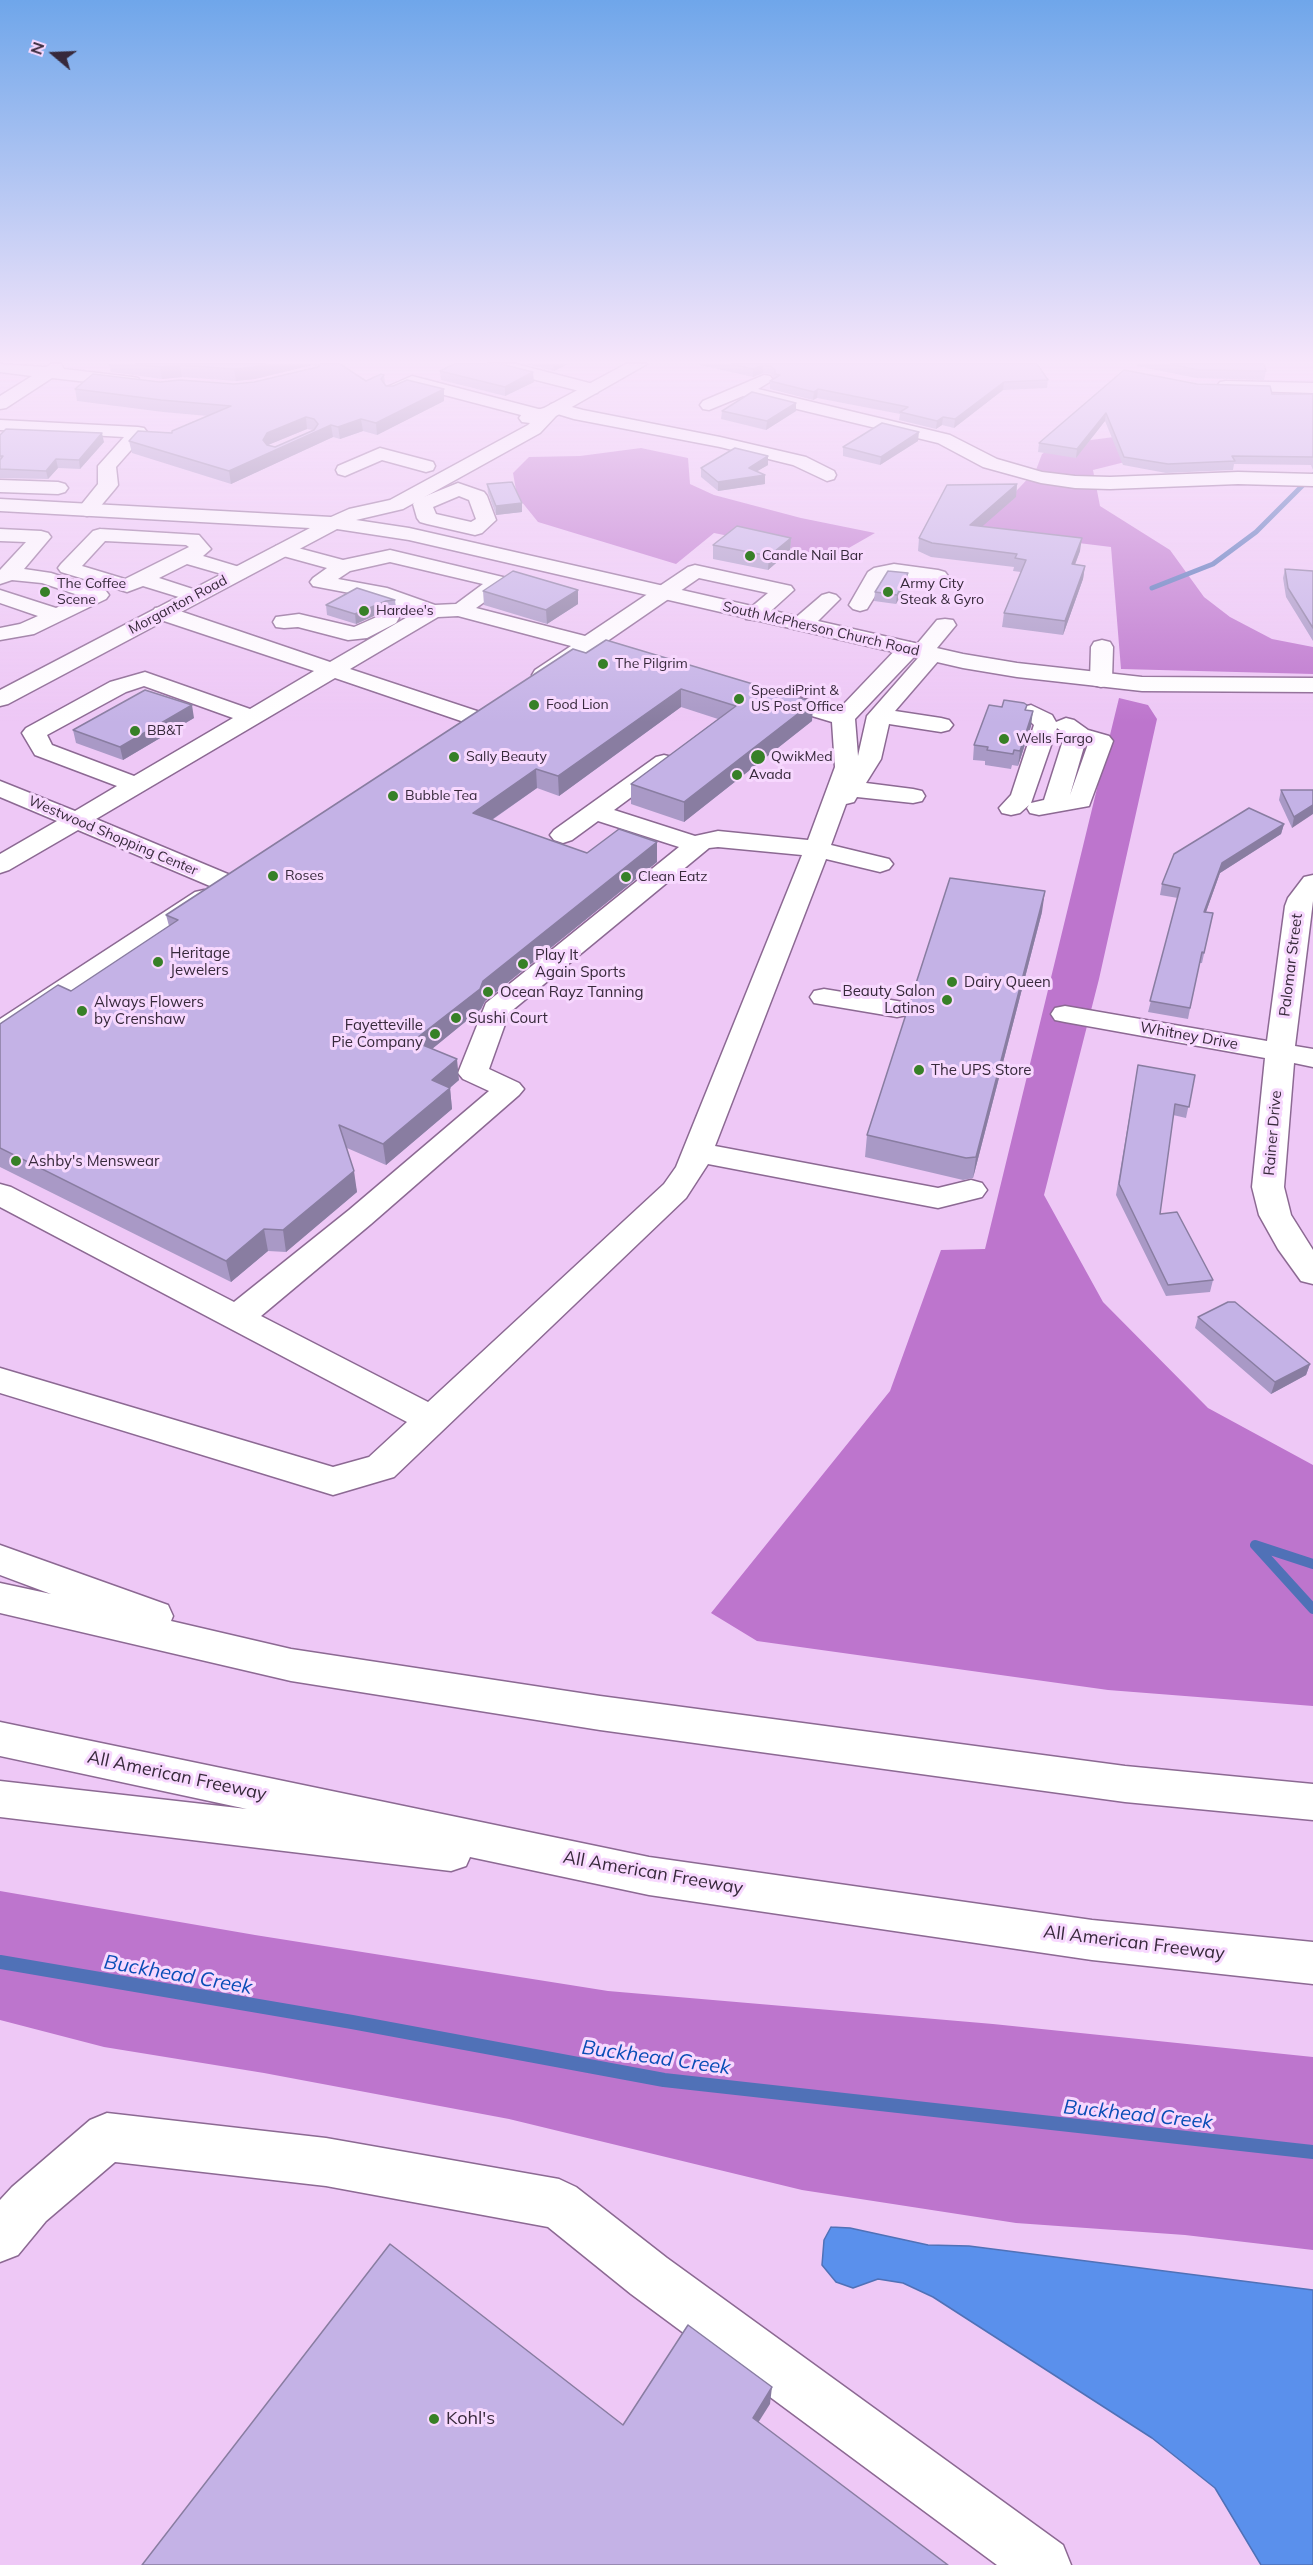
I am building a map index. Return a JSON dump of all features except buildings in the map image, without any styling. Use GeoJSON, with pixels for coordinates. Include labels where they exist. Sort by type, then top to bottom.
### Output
{"type":"FeatureCollection","features":[{"type":"Feature","properties":{"kind":"main road"},"geometry":{"type":"LineString","coordinates":[[0,486],[48,484]]}},
{"type":"Feature","properties":{"kind":"main road"},"geometry":{"type":"LineString","coordinates":[[47,508],[63,484]]}},
{"type":"Feature","properties":{"kind":"main road"},"geometry":{"type":"LineString","coordinates":[[87,510],[108,484]]}},
{"type":"Feature","properties":{"kind":"main road","name":"Morganton Road"},"geometry":{"type":"LineString","coordinates":[[356,513],[370,497],[418,484]]}},
{"type":"Feature","properties":{"kind":"main road","name":"Morganton Road"},"geometry":{"type":"LineString","coordinates":[[0,699],[334,523],[356,513],[396,505],[415,485]]}},
{"type":"Feature","properties":{"kind":"main road"},"geometry":{"type":"LineString","coordinates":[[452,544],[475,529],[486,520],[477,496],[458,489],[415,485],[427,518],[475,529]]}},
{"type":"Feature","properties":{"kind":"main road","name":"South McPherson Church Road"},"geometry":{"type":"LineString","coordinates":[[0,506],[334,523],[421,537],[922,652],[1017,670],[1101,680],[1184,686],[1313,685]]}},
{"type":"Feature","properties":{"kind":"main road"},"geometry":{"type":"LineString","coordinates":[[100,535],[192,539],[201,549],[127,586],[68,568],[120,512]]}},
{"type":"Feature","properties":{"kind":"main road"},"geometry":{"type":"LineString","coordinates":[[421,537],[443,522]]}},
{"type":"Feature","properties":{"kind":"main road"},"geometry":{"type":"LineString","coordinates":[[2,537],[41,537],[5,576]]}},
{"type":"Feature","properties":{"kind":"main road"},"geometry":{"type":"LineString","coordinates":[[283,550],[343,566]]}},
{"type":"Feature","properties":{"kind":"main road"},"geometry":{"type":"LineString","coordinates":[[458,610],[500,582],[390,556],[343,566],[320,582],[380,592],[423,607],[458,610],[621,653]]}},
{"type":"Feature","properties":{"kind":"main road"},"geometry":{"type":"LineString","coordinates":[[186,557],[239,573]]}},
{"type":"Feature","properties":{"kind":"main road"},"geometry":{"type":"LineString","coordinates":[[860,605],[873,579],[881,572],[894,570],[938,576]]}},
{"type":"Feature","properties":{"kind":"main road"},"geometry":{"type":"LineString","coordinates":[[522,688],[695,571],[784,590],[754,614]]}},
{"type":"Feature","properties":{"kind":"main road"},"geometry":{"type":"LineString","coordinates":[[0,634],[34,627],[99,595],[44,577],[5,576]]}},
{"type":"Feature","properties":{"kind":"main road"},"geometry":{"type":"LineString","coordinates":[[141,579],[195,596]]}},
{"type":"Feature","properties":{"kind":"main road"},"geometry":{"type":"LineString","coordinates":[[0,596],[57,616]]}},
{"type":"Feature","properties":{"kind":"main road"},"geometry":{"type":"LineString","coordinates":[[802,624],[829,599]]}},
{"type":"Feature","properties":{"kind":"main road"},"geometry":{"type":"LineString","coordinates":[[368,649],[276,619],[300,620],[348,634],[359,633],[423,607]]}},
{"type":"Feature","properties":{"kind":"main road"},"geometry":{"type":"LineString","coordinates":[[0,865],[368,649],[423,607]]}},
{"type":"Feature","properties":{"kind":"main road"},"geometry":{"type":"LineString","coordinates":[[163,613],[331,670],[485,712],[447,737]]}},
{"type":"Feature","properties":{"kind":"main road"},"geometry":{"type":"LineString","coordinates":[[821,839],[869,759],[879,716],[922,652],[945,625]]}},
{"type":"Feature","properties":{"kind":"main road"},"geometry":{"type":"LineString","coordinates":[[1101,680],[1102,647]]}},
{"type":"Feature","properties":{"kind":"main road"},"geometry":{"type":"LineString","coordinates":[[843,718],[922,652]]}},
{"type":"Feature","properties":{"kind":"main road"},"geometry":{"type":"LineString","coordinates":[[135,785],[44,750],[34,733],[118,687],[145,679],[251,717]]}},
{"type":"Feature","properties":{"kind":"main road"},"geometry":{"type":"LineString","coordinates":[[750,691],[843,718]]}},
{"type":"Feature","properties":{"kind":"main road"},"geometry":{"type":"LineString","coordinates":[[1037,714],[1051,721],[1055,727],[1035,789],[1039,807],[1080,801],[1101,741],[1078,731]]}},
{"type":"Feature","properties":{"kind":"main road"},"geometry":{"type":"LineString","coordinates":[[879,716],[941,725]]}},
{"type":"Feature","properties":{"kind":"main road"},"geometry":{"type":"LineString","coordinates":[[0,1380],[333,1481],[381,1467],[675,1191],[691,1168],[821,839],[846,766],[843,718]]}},
{"type":"Feature","properties":{"kind":"main road"},"geometry":{"type":"LineString","coordinates":[[562,835],[664,762]]}},
{"type":"Feature","properties":{"kind":"main road","name":"Westwood Shopping Center"},"geometry":{"type":"LineString","coordinates":[[0,788],[76,820],[234,878],[0,1032]]}},
{"type":"Feature","properties":{"kind":"main road"},"geometry":{"type":"LineString","coordinates":[[850,789],[913,796]]}},
{"type":"Feature","properties":{"kind":"main road"},"geometry":{"type":"LineString","coordinates":[[595,812],[697,845]]}},
{"type":"Feature","properties":{"kind":"main road"},"geometry":{"type":"LineString","coordinates":[[237,1318],[360,1217],[508,1089],[473,1073],[496,1009],[701,842],[718,839],[821,839],[880,864]]}},
{"type":"Feature","properties":{"kind":"main road","name":"Palomar Street"},"geometry":{"type":"LineString","coordinates":[[1280,1052],[1299,906],[1301,898],[1313,883]]}},
{"type":"Feature","properties":{"kind":"main road"},"geometry":{"type":"LineString","coordinates":[[824,997],[897,1009]]}},
{"type":"Feature","properties":{"kind":"main road","name":"Whitney Drive"},"geometry":{"type":"LineString","coordinates":[[1065,1014],[1313,1058]]}},
{"type":"Feature","properties":{"kind":"main road","name":"Rainer Drive"},"geometry":{"type":"LineString","coordinates":[[1280,1052],[1268,1186],[1280,1224],[1289,1241],[1313,1273]]}},
{"type":"Feature","properties":{"kind":"main road"},"geometry":{"type":"LineString","coordinates":[[697,1152],[938,1198],[971,1190]]}},
{"type":"Feature","properties":{"kind":"main road"},"geometry":{"type":"LineString","coordinates":[[0,1194],[432,1419]]}},
{"type":"Feature","properties":{"kind":"main road"},"geometry":{"type":"LineString","coordinates":[[0,1560],[291,1665]]}},
{"type":"Feature","properties":{"kind":"main road"},"geometry":{"type":"LineString","coordinates":[[0,1599],[291,1665],[600,1713],[1113,1782],[1313,1802]]}},
{"type":"Feature","properties":{"kind":"main road","name":"All American Freeway"},"geometry":{"type":"LineString","coordinates":[[0,1739],[649,1876],[1092,1940],[1313,1963]]}},
{"type":"Feature","properties":{"kind":"main road"},"geometry":{"type":"LineString","coordinates":[[0,1799],[649,1876]]}},
{"type":"Feature","properties":{"kind":"main road"},"geometry":{"type":"LineString","coordinates":[[0,2237],[29,2204],[107,2137],[326,2162],[559,2204],[650,2276],[1043,2565]]}},
{"type":"Feature","properties":{"kind":"shaded area"},"geometry":{"type":"Polygon","coordinates":[[[515,484],[690,484],[714,495],[801,518],[875,533],[833,557],[714,533],[676,564],[538,522],[517,496],[515,484]]]}},
{"type":"Feature","properties":{"kind":"shaded area"},"geometry":{"type":"Polygon","coordinates":[[[1023,484],[1096,484],[1100,506],[1170,550],[1204,597],[1230,617],[1272,639],[1313,647],[1313,674],[1121,669],[1111,547],[956,528],[1004,504],[1023,484]]]}},
{"type":"Feature","properties":{"kind":"shaded area"},"geometry":{"type":"Polygon","coordinates":[[[1119,698],[1148,705],[1157,719],[1099,979],[1044,1195],[1103,1302],[1208,1408],[1313,1465],[1313,1706],[1108,1690],[757,1641],[711,1613],[890,1391],[941,1250],[985,1249],[1119,698]]]}},
{"type":"Feature","properties":{"kind":"shaded area"},"geometry":{"type":"Polygon","coordinates":[[[0,1891],[255,1935],[608,1991],[993,2024],[1313,2057],[1313,2250],[1185,2235],[1016,2223],[802,2190],[509,2119],[264,2073],[104,2047],[0,2020],[0,1891]]]}},
{"type":"Feature","properties":{"kind":"water"},"geometry":{"type":"Polygon","coordinates":[[[831,2227],[850,2228],[928,2245],[969,2246],[1313,2290],[1313,2565],[1261,2565],[1215,2488],[1152,2438],[933,2297],[903,2283],[878,2279],[853,2288],[836,2282],[822,2265],[824,2240],[831,2227]]]}},
{"type":"Feature","properties":{"kind":"waterway"},"geometry":{"type":"LineString","coordinates":[[1152,588],[1213,564],[1256,532],[1304,484]]}},
{"type":"Feature","properties":{"kind":"waterway","name":"Buckhead Creek"},"geometry":{"type":"LineString","coordinates":[[1313,1564],[1255,1545],[1313,1609]]}},
{"type":"Feature","properties":{"kind":"waterway","name":"Buckhead Creek"},"geometry":{"type":"LineString","coordinates":[[0,1962],[352,2022],[664,2080],[1313,2152]]}},
{"type":"Feature","properties":{"kind":"place","name":"Candle Nail Bar"},"geometry":{"type":"Point","coordinates":[750,556]}},
{"type":"Feature","properties":{"kind":"place","name":"The Coffee Scene"},"geometry":{"type":"Point","coordinates":[45,592]}},
{"type":"Feature","properties":{"kind":"place","name":"Army City Steak & Gyro"},"geometry":{"type":"Point","coordinates":[888,592]}},
{"type":"Feature","properties":{"kind":"place","name":"Hardee's"},"geometry":{"type":"Point","coordinates":[364,611]}},
{"type":"Feature","properties":{"kind":"place","name":"The Pilgrim"},"geometry":{"type":"Point","coordinates":[603,664]}},
{"type":"Feature","properties":{"kind":"place","name":"SpeediPrint & US Post Office"},"geometry":{"type":"Point","coordinates":[739,699]}},
{"type":"Feature","properties":{"kind":"place","name":"Food Lion"},"geometry":{"type":"Point","coordinates":[534,705]}},
{"type":"Feature","properties":{"kind":"place","name":"BB&T"},"geometry":{"type":"Point","coordinates":[135,731]}},
{"type":"Feature","properties":{"kind":"place","name":"Wells Fargo"},"geometry":{"type":"Point","coordinates":[1004,739]}},
{"type":"Feature","properties":{"kind":"place","name":"Sally Beauty"},"geometry":{"type":"Point","coordinates":[454,757]}},
{"type":"Feature","properties":{"kind":"place","name":"QwikMed"},"geometry":{"type":"Point","coordinates":[758,757]}},
{"type":"Feature","properties":{"kind":"place","name":"Avada"},"geometry":{"type":"Point","coordinates":[737,775]}},
{"type":"Feature","properties":{"kind":"place","name":"Bubble Tea"},"geometry":{"type":"Point","coordinates":[393,796]}},
{"type":"Feature","properties":{"kind":"place","name":"Roses"},"geometry":{"type":"Point","coordinates":[273,876]}},
{"type":"Feature","properties":{"kind":"place","name":"Clean Eatz"},"geometry":{"type":"Point","coordinates":[626,877]}},
{"type":"Feature","properties":{"kind":"place","name":"Heritage Jewelers"},"geometry":{"type":"Point","coordinates":[158,962]}},
{"type":"Feature","properties":{"kind":"place","name":"Play It Again Sports"},"geometry":{"type":"Point","coordinates":[523,964]}},
{"type":"Feature","properties":{"kind":"place","name":"Dairy Queen"},"geometry":{"type":"Point","coordinates":[952,982]}},
{"type":"Feature","properties":{"kind":"place","name":"Ocean Rayz Tanning"},"geometry":{"type":"Point","coordinates":[488,992]}},
{"type":"Feature","properties":{"kind":"place","name":"Beauty Salon Latinos"},"geometry":{"type":"Point","coordinates":[947,1000]}},
{"type":"Feature","properties":{"kind":"place","name":"Always Flowers by Crenshaw"},"geometry":{"type":"Point","coordinates":[82,1011]}},
{"type":"Feature","properties":{"kind":"place","name":"Sushi Court"},"geometry":{"type":"Point","coordinates":[456,1018]}},
{"type":"Feature","properties":{"kind":"place","name":"Fayetteville Pie Company"},"geometry":{"type":"Point","coordinates":[435,1034]}},
{"type":"Feature","properties":{"kind":"place","name":"The UPS Store"},"geometry":{"type":"Point","coordinates":[919,1070]}},
{"type":"Feature","properties":{"kind":"place","name":"Ashby's Menswear"},"geometry":{"type":"Point","coordinates":[16,1161]}},
{"type":"Feature","properties":{"kind":"place","name":"Kohl's"},"geometry":{"type":"Point","coordinates":[434,2419]}}]}
